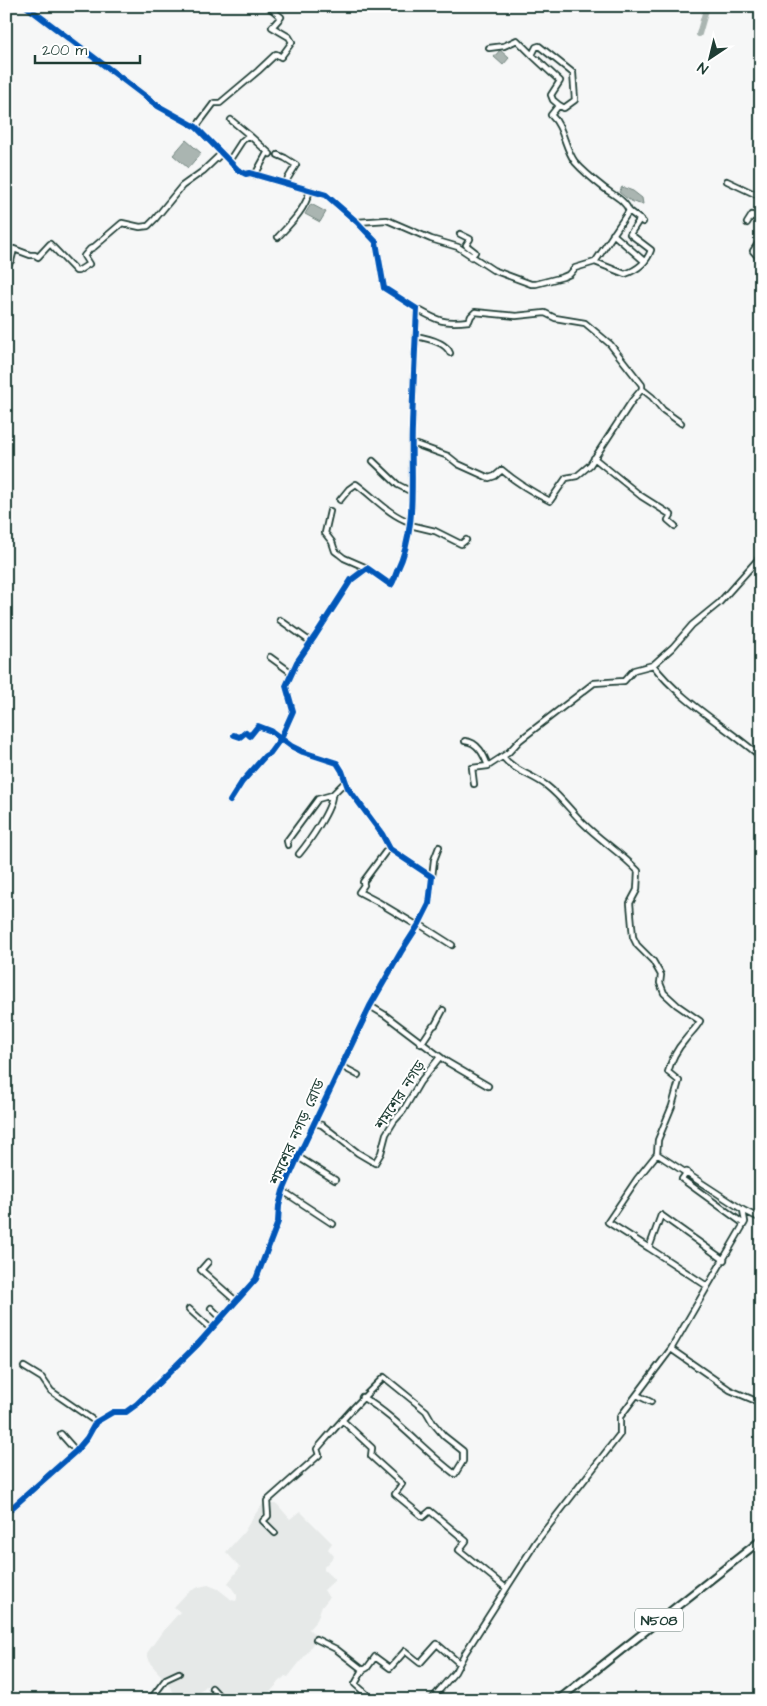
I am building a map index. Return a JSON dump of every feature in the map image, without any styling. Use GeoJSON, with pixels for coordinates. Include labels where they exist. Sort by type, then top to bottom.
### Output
{"type":"FeatureCollection","features":[{"type":"Feature","properties":{"kind":"highway","name":"N508"},"geometry":{"type":"LineString","coordinates":[[558,1700],[761,1540]]}},
{"type":"Feature","properties":{"kind":"street"},"geometry":{"type":"LineString","coordinates":[[26,6],[158,106],[196,127],[238,170],[246,174],[326,195],[357,222],[376,242],[384,288],[416,309],[442,322],[469,321],[475,312],[516,316],[545,313],[555,318],[585,323],[610,344],[642,385],[642,389],[652,397],[662,410],[681,423]]}},
{"type":"Feature","properties":{"kind":"street"},"geometry":{"type":"LineString","coordinates":[[196,127],[214,103],[220,103],[276,54],[281,57],[292,42],[289,37],[272,27],[281,17],[268,6]]}},
{"type":"Feature","properties":{"kind":"street"},"geometry":{"type":"LineString","coordinates":[[489,48],[504,46],[517,40],[532,55],[560,81],[551,95],[553,100],[564,108],[575,100],[573,73],[539,46],[536,47],[532,55]]}},
{"type":"Feature","properties":{"kind":"street"},"geometry":{"type":"LineString","coordinates":[[357,222],[387,220],[424,237],[458,248],[493,270],[536,284],[563,277],[570,274],[575,268],[595,262],[625,274],[639,268],[651,250],[630,234],[641,221],[629,211],[627,205],[602,187],[576,163],[566,145],[558,122],[551,115],[559,105]]}},
{"type":"Feature","properties":{"kind":"street"},"geometry":{"type":"LineString","coordinates":[[231,120],[268,154],[254,175]]}},
{"type":"Feature","properties":{"kind":"street"},"geometry":{"type":"LineString","coordinates":[[230,161],[242,141],[249,135]]}},
{"type":"Feature","properties":{"kind":"street"},"geometry":{"type":"LineString","coordinates":[[6,266],[11,261],[14,249],[38,257],[50,244],[78,271],[89,264],[84,256],[90,249],[94,248],[122,223],[140,227],[148,226],[156,219],[182,186],[203,171],[222,153]]}},
{"type":"Feature","properties":{"kind":"street"},"geometry":{"type":"LineString","coordinates":[[278,155],[296,165],[285,183]]}},
{"type":"Feature","properties":{"kind":"street"},"geometry":{"type":"LineString","coordinates":[[727,181],[761,197]]}},
{"type":"Feature","properties":{"kind":"street"},"geometry":{"type":"LineString","coordinates":[[278,237],[300,214],[307,202],[310,190]]}},
{"type":"Feature","properties":{"kind":"street"},"geometry":{"type":"LineString","coordinates":[[595,262],[629,211]]}},
{"type":"Feature","properties":{"kind":"street"},"geometry":{"type":"LineString","coordinates":[[747,223],[752,215],[761,222]]}},
{"type":"Feature","properties":{"kind":"street"},"geometry":{"type":"LineString","coordinates":[[460,234],[470,239],[466,245],[475,252],[471,257]]}},
{"type":"Feature","properties":{"kind":"street"},"geometry":{"type":"LineString","coordinates":[[613,234],[644,261]]}},
{"type":"Feature","properties":{"kind":"street"},"geometry":{"type":"LineString","coordinates":[[761,239],[753,251],[761,260]]}},
{"type":"Feature","properties":{"kind":"street"},"geometry":{"type":"LineString","coordinates":[[330,511],[325,533],[332,542],[335,551],[344,558],[367,568],[391,585],[402,562],[409,537],[412,492],[416,309]]}},
{"type":"Feature","properties":{"kind":"street"},"geometry":{"type":"LineString","coordinates":[[415,336],[446,346],[450,353]]}},
{"type":"Feature","properties":{"kind":"street"},"geometry":{"type":"LineString","coordinates":[[412,443],[448,456],[458,464],[489,478],[502,470],[535,494],[550,501],[566,478],[577,476],[590,465],[642,389]]}},
{"type":"Feature","properties":{"kind":"street"},"geometry":{"type":"LineString","coordinates":[[594,458],[641,496],[670,515],[668,520],[675,526]]}},
{"type":"Feature","properties":{"kind":"street"},"geometry":{"type":"LineString","coordinates":[[373,461],[398,485],[412,492]]}},
{"type":"Feature","properties":{"kind":"street"},"geometry":{"type":"LineString","coordinates":[[340,500],[356,484],[371,494],[385,508],[410,523],[435,531],[461,544],[466,540]]}},
{"type":"Feature","properties":{"kind":"street"},"geometry":{"type":"LineString","coordinates":[[474,784],[472,768],[488,766],[503,757],[520,740],[594,683],[624,681],[634,670],[653,665],[673,648],[692,625],[720,604],[761,556]]}},
{"type":"Feature","properties":{"kind":"street"},"geometry":{"type":"LineString","coordinates":[[230,801],[242,782],[270,752],[280,738],[293,711],[286,686],[297,662],[351,580],[367,568]]}},
{"type":"Feature","properties":{"kind":"street"},"geometry":{"type":"LineString","coordinates":[[280,620],[311,642]]}},
{"type":"Feature","properties":{"kind":"street"},"geometry":{"type":"LineString","coordinates":[[270,658],[292,673]]}},
{"type":"Feature","properties":{"kind":"street"},"geometry":{"type":"LineString","coordinates":[[653,665],[671,685],[761,757]]}},
{"type":"Feature","properties":{"kind":"street"},"geometry":{"type":"LineString","coordinates":[[234,734],[240,738],[246,732],[250,736],[258,726],[271,731],[303,752],[337,763],[348,788],[393,852],[433,877]]}},
{"type":"Feature","properties":{"kind":"street"},"geometry":{"type":"LineString","coordinates":[[465,741],[471,742],[484,754],[488,766]]}},
{"type":"Feature","properties":{"kind":"street"},"geometry":{"type":"LineString","coordinates":[[503,757],[514,767],[532,775],[549,788],[601,840],[620,853],[638,871],[637,890],[630,903],[633,937],[637,945],[653,961],[661,975],[660,983],[664,993],[700,1021],[671,1061],[668,1072],[679,1082],[672,1106],[658,1140],[657,1154],[637,1178],[608,1222],[707,1286]]}},
{"type":"Feature","properties":{"kind":"street"},"geometry":{"type":"LineString","coordinates":[[288,845],[287,841],[318,799],[332,795],[346,781]]}},
{"type":"Feature","properties":{"kind":"street"},"geometry":{"type":"LineString","coordinates":[[299,854],[310,841],[330,805],[332,795]]}},
{"type":"Feature","properties":{"kind":"street"},"geometry":{"type":"LineString","coordinates":[[389,847],[363,882],[364,885],[359,892],[452,945]]}},
{"type":"Feature","properties":{"kind":"street","name":"শমশের নগড় রোড"},"geometry":{"type":"LineString","coordinates":[[96,1422],[113,1412],[126,1412],[137,1404],[211,1329],[256,1279],[278,1222],[279,1206],[283,1191],[298,1157],[370,1006],[419,925],[429,904],[434,860],[439,847]]}},
{"type":"Feature","properties":{"kind":"street","name":"শমশের নগড়"},"geometry":{"type":"LineString","coordinates":[[370,1006],[385,1015],[454,1067],[488,1086]]}},
{"type":"Feature","properties":{"kind":"street"},"geometry":{"type":"LineString","coordinates":[[421,1044],[433,1026],[435,1026],[443,1010]]}},
{"type":"Feature","properties":{"kind":"street","name":"শমশের নগড়"},"geometry":{"type":"LineString","coordinates":[[314,1123],[322,1125],[358,1153],[375,1162],[381,1153],[386,1134],[394,1121],[403,1111],[420,1082],[440,1057]]}},
{"type":"Feature","properties":{"kind":"street"},"geometry":{"type":"LineString","coordinates":[[341,1066],[358,1075]]}},
{"type":"Feature","properties":{"kind":"street"},"geometry":{"type":"LineString","coordinates":[[657,1154],[743,1210],[761,1219]]}},
{"type":"Feature","properties":{"kind":"street"},"geometry":{"type":"LineString","coordinates":[[298,1157],[335,1180]]}},
{"type":"Feature","properties":{"kind":"street"},"geometry":{"type":"LineString","coordinates":[[686,1172],[682,1179],[744,1224]]}},
{"type":"Feature","properties":{"kind":"street"},"geometry":{"type":"LineString","coordinates":[[283,1191],[333,1224]]}},
{"type":"Feature","properties":{"kind":"street"},"geometry":{"type":"LineString","coordinates":[[431,1700],[455,1672],[536,1542],[620,1434],[620,1417],[671,1349],[724,1260],[745,1222],[743,1210]]}},
{"type":"Feature","properties":{"kind":"street"},"geometry":{"type":"LineString","coordinates":[[650,1248],[661,1215],[724,1260]]}},
{"type":"Feature","properties":{"kind":"street"},"geometry":{"type":"LineString","coordinates":[[208,1262],[201,1270],[236,1301]]}},
{"type":"Feature","properties":{"kind":"street"},"geometry":{"type":"LineString","coordinates":[[211,1308],[221,1318]]}},
{"type":"Feature","properties":{"kind":"street"},"geometry":{"type":"LineString","coordinates":[[189,1309],[211,1329]]}},
{"type":"Feature","properties":{"kind":"street"},"geometry":{"type":"LineString","coordinates":[[671,1349],[730,1390],[761,1403]]}},
{"type":"Feature","properties":{"kind":"street"},"geometry":{"type":"LineString","coordinates":[[6,1513],[76,1451],[87,1438],[96,1422],[51,1391],[42,1378],[24,1367]]}},
{"type":"Feature","properties":{"kind":"street"},"geometry":{"type":"LineString","coordinates":[[274,1533],[263,1521],[268,1516],[267,1501],[319,1455],[317,1449],[362,1397],[384,1377],[404,1391],[426,1411],[444,1436],[463,1451],[463,1461],[455,1474],[434,1458],[380,1408],[362,1397]]}},
{"type":"Feature","properties":{"kind":"street"},"geometry":{"type":"LineString","coordinates":[[637,1395],[651,1402]]}},
{"type":"Feature","properties":{"kind":"street"},"geometry":{"type":"LineString","coordinates":[[342,1420],[372,1448],[371,1456],[402,1484],[395,1494],[423,1517],[430,1511],[466,1542],[459,1550],[506,1588]]}},
{"type":"Feature","properties":{"kind":"street"},"geometry":{"type":"LineString","coordinates":[[61,1434],[76,1451]]}},
{"type":"Feature","properties":{"kind":"street"},"geometry":{"type":"LineString","coordinates":[[316,1639],[336,1649],[363,1670]]}},
{"type":"Feature","properties":{"kind":"street"},"geometry":{"type":"LineString","coordinates":[[373,1700],[355,1684],[363,1670],[376,1657],[390,1668],[405,1650],[420,1664],[436,1644],[459,1663]]}},
{"type":"Feature","properties":{"kind":"street"},"geometry":{"type":"LineString","coordinates":[[150,1700],[166,1679],[179,1672]]}},
{"type":"Feature","properties":{"kind":"street"},"geometry":{"type":"LineString","coordinates":[[212,1688],[223,1700]]}},
{"type":"Feature","properties":{"kind":"shaded area"},"geometry":{"type":"Polygon","coordinates":[[[500,50],[509,58],[503,65],[494,57],[500,50]]]}},
{"type":"Feature","properties":{"kind":"shaded area"},"geometry":{"type":"Polygon","coordinates":[[[186,140],[201,153],[188,168],[173,155],[186,140]]]}},
{"type":"Feature","properties":{"kind":"shaded area"},"geometry":{"type":"Polygon","coordinates":[[[622,187],[633,191],[642,198],[643,204],[633,202],[619,192],[622,187]]]}},
{"type":"Feature","properties":{"kind":"shaded area"},"geometry":{"type":"Polygon","coordinates":[[[311,204],[326,212],[320,222],[305,214],[311,204]]]}},
{"type":"Feature","properties":{"kind":"shaded area"},"geometry":{"type":"Polygon","coordinates":[[[263,1504],[277,1504],[290,1519],[300,1511],[332,1543],[328,1549],[334,1556],[324,1567],[324,1570],[335,1580],[324,1590],[329,1598],[321,1608],[317,1620],[309,1629],[317,1637],[288,1677],[285,1676],[263,1700],[225,1700],[212,1685],[206,1686],[187,1700],[179,1700],[150,1663],[147,1653],[180,1612],[174,1607],[188,1592],[208,1585],[236,1601],[237,1595],[228,1583],[240,1567],[226,1552],[244,1532],[263,1504]]]}},
{"type":"Feature","properties":{"kind":"waterway"},"geometry":{"type":"LineString","coordinates":[[699,34],[707,6]]}},
{"type":"Feature","properties":{"kind":"cycle path"},"geometry":{"type":"LineString","coordinates":[[26,6],[158,106],[196,127],[238,170],[246,174],[250,173],[326,195],[357,222],[376,242],[384,288],[417,309],[413,383],[412,501],[404,555],[391,585],[367,568],[351,580],[297,662],[286,686],[293,711],[281,738],[270,753],[265,756],[242,782],[230,801]]}},
{"type":"Feature","properties":{"kind":"cycle path"},"geometry":{"type":"LineString","coordinates":[[6,1513],[76,1451],[87,1438],[96,1422],[113,1412],[126,1412],[137,1404],[198,1344],[256,1279],[278,1222],[279,1206],[283,1191],[298,1157],[370,1006],[429,904],[432,877],[390,849],[382,834],[348,788],[337,763],[303,752],[291,746],[271,731],[258,726],[250,736],[246,732],[240,737],[234,735]]}}]}
